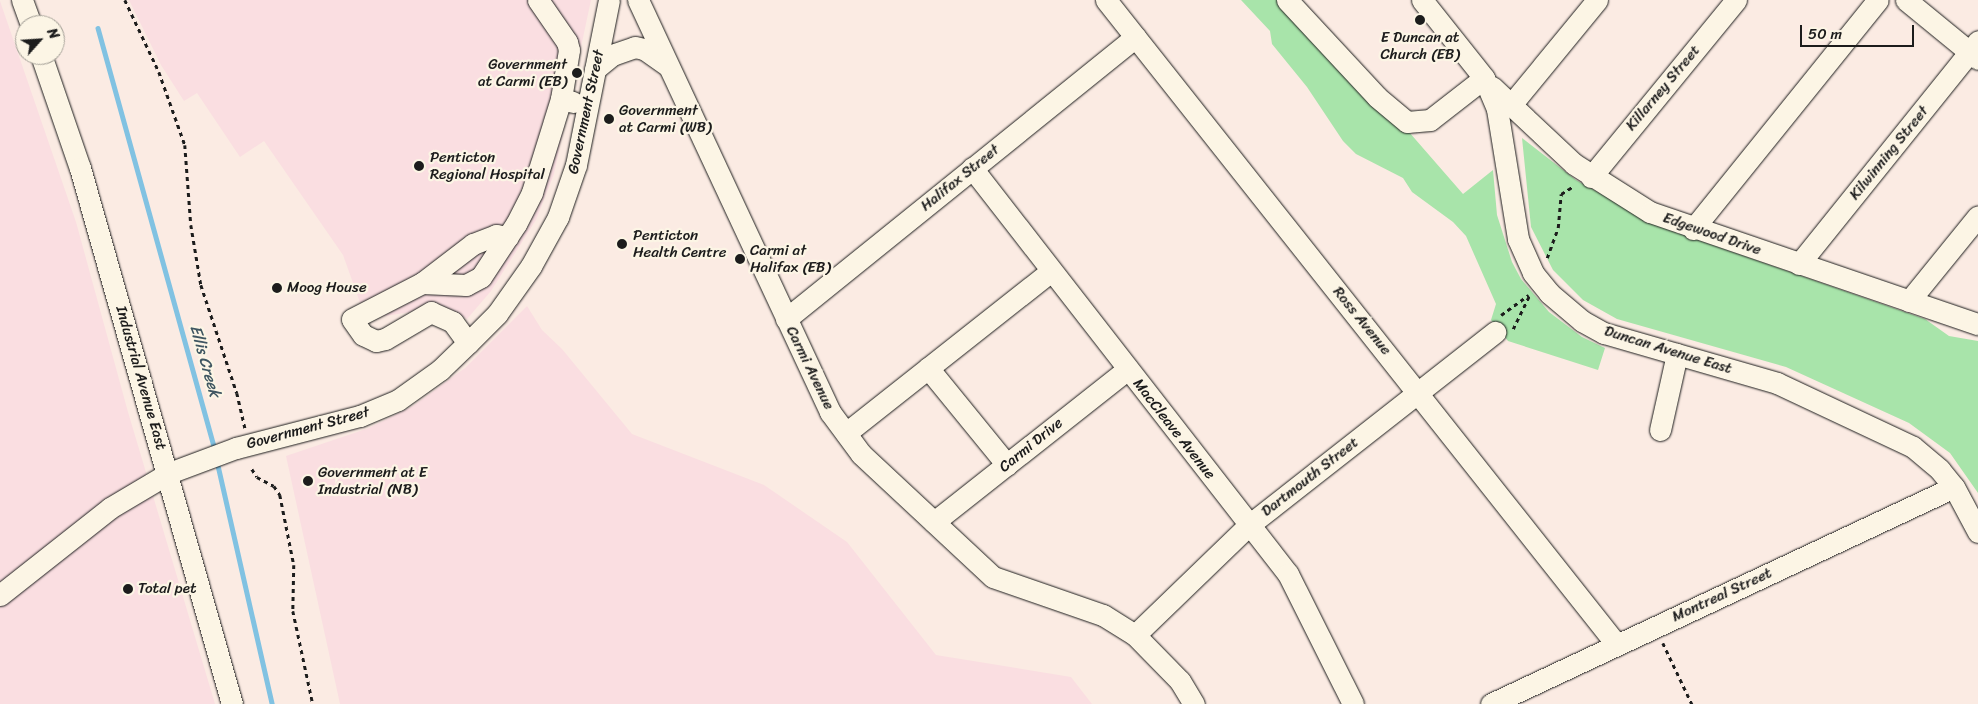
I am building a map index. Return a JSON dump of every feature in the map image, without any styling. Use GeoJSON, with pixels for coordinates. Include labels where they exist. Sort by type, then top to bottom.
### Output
{"type":"FeatureCollection","features":[{"type":"Feature","properties":{"kind":"street"},"geometry":{"type":"LineString","coordinates":[[22,0],[27,15]]}},
{"type":"Feature","properties":{"kind":"street","name":"Government Street"},"geometry":{"type":"LineString","coordinates":[[0,595],[110,508],[169,473],[241,440],[360,416],[398,400],[440,370],[468,343],[497,314],[531,266],[558,217],[576,165],[609,0]]}},
{"type":"Feature","properties":{"kind":"street","name":"Carmi Avenue"},"geometry":{"type":"LineString","coordinates":[[638,0],[830,412],[861,454],[993,577],[1103,615],[1135,635],[1180,681],[1194,704]]}},
{"type":"Feature","properties":{"kind":"street","name":"Ross Avenue"},"geometry":{"type":"LineString","coordinates":[[1106,0],[1616,644]]}},
{"type":"Feature","properties":{"kind":"street"},"geometry":{"type":"LineString","coordinates":[[1287,0],[1377,98],[1407,122],[1430,120],[1484,78]]}},
{"type":"Feature","properties":{"kind":"street","name":"Duncan Avenue East"},"geometry":{"type":"LineString","coordinates":[[1422,0],[1484,78],[1502,126],[1513,222],[1534,273],[1549,293],[1582,321],[1604,332],[1778,383],[1810,396],[1913,447],[1940,470],[1954,487],[1978,532]]}},
{"type":"Feature","properties":{"kind":"street"},"geometry":{"type":"LineString","coordinates":[[1510,106],[1597,0]]}},
{"type":"Feature","properties":{"kind":"street","name":"Killarney Street"},"geometry":{"type":"LineString","coordinates":[[1591,177],[1736,0]]}},
{"type":"Feature","properties":{"kind":"street"},"geometry":{"type":"LineString","coordinates":[[1693,228],[1878,0]]}},
{"type":"Feature","properties":{"kind":"street"},"geometry":{"type":"LineString","coordinates":[[1906,0],[1975,51]]}},
{"type":"Feature","properties":{"kind":"street"},"geometry":{"type":"LineString","coordinates":[[422,283],[466,285],[481,277],[508,237],[532,192],[560,99],[569,50],[541,1]]}},
{"type":"Feature","properties":{"kind":"street","name":"Halifax Street"},"geometry":{"type":"LineString","coordinates":[[786,319],[1135,37]]}},
{"type":"Feature","properties":{"kind":"street"},"geometry":{"type":"LineString","coordinates":[[596,69],[612,55],[635,47],[644,49],[669,68]]}},
{"type":"Feature","properties":{"kind":"street","name":"Kilwinning Street"},"geometry":{"type":"LineString","coordinates":[[1799,264],[1975,51]]}},
{"type":"Feature","properties":{"kind":"street","name":"Industrial Avenue East"},"geometry":{"type":"LineString","coordinates":[[44,65],[80,168],[169,473],[232,704]]}},
{"type":"Feature","properties":{"kind":"street","name":"Edgewood Drive"},"geometry":{"type":"LineString","coordinates":[[1484,78],[1510,106],[1591,177],[1650,212],[1978,324]]}},
{"type":"Feature","properties":{"kind":"street"},"geometry":{"type":"LineString","coordinates":[[560,99],[588,104]]}},
{"type":"Feature","properties":{"kind":"street","name":"MacCleave Avenue"},"geometry":{"type":"LineString","coordinates":[[972,168],[1288,574],[1353,704]]}},
{"type":"Feature","properties":{"kind":"street"},"geometry":{"type":"LineString","coordinates":[[1909,301],[1978,216]]}},
{"type":"Feature","properties":{"kind":"street"},"geometry":{"type":"LineString","coordinates":[[468,343],[453,322],[431,312],[385,339],[376,341],[363,335],[352,319],[422,283],[473,244],[496,235],[508,237]]}},
{"type":"Feature","properties":{"kind":"street"},"geometry":{"type":"LineString","coordinates":[[846,433],[1051,270]]}},
{"type":"Feature","properties":{"kind":"street","name":"Dartmouth Street"},"geometry":{"type":"LineString","coordinates":[[1135,635],[1249,525],[1495,332]]}},
{"type":"Feature","properties":{"kind":"street"},"geometry":{"type":"LineString","coordinates":[[1660,430],[1677,354]]}},
{"type":"Feature","properties":{"kind":"street"},"geometry":{"type":"LineString","coordinates":[[928,368],[1006,465]]}},
{"type":"Feature","properties":{"kind":"street","name":"Carmi Drive"},"geometry":{"type":"LineString","coordinates":[[934,522],[1128,368]]}},
{"type":"Feature","properties":{"kind":"street","name":"Montreal Street"},"geometry":{"type":"LineString","coordinates":[[1491,704],[1954,487]]}},
{"type":"Feature","properties":{"kind":"path"},"geometry":{"type":"LineString","coordinates":[[125,0],[159,72],[185,145],[191,225],[202,285],[237,393],[241,440]]}},
{"type":"Feature","properties":{"kind":"path"},"geometry":{"type":"LineString","coordinates":[[1507,310],[1530,294]]}},
{"type":"Feature","properties":{"kind":"path"},"geometry":{"type":"LineString","coordinates":[[252,469],[257,476],[274,486],[280,495],[294,565],[293,611],[313,704]]}},
{"type":"Feature","properties":{"kind":"path"},"geometry":{"type":"LineString","coordinates":[[1655,626],[1692,704]]}},
{"type":"Feature","properties":{"kind":"shaded area","name":"Penticton Regional Hospital"},"geometry":{"type":"Polygon","coordinates":[[[129,0],[591,0],[554,174],[536,220],[491,291],[467,319],[454,312],[417,311],[366,319],[343,255],[264,141],[240,157],[197,93],[184,101],[161,65],[129,0]]]}},
{"type":"Feature","properties":{"kind":"shaded area"},"geometry":{"type":"Polygon","coordinates":[[[0,1],[15,45],[15,65],[22,65],[76,222],[128,412],[215,704],[0,704],[0,1]]]}},
{"type":"Feature","properties":{"kind":"shaded area"},"geometry":{"type":"Polygon","coordinates":[[[527,306],[542,330],[562,349],[632,434],[764,485],[847,542],[936,655],[1071,677],[1092,704],[340,704],[286,456],[369,428],[413,406],[465,368],[527,306]]]}},
{"type":"Feature","properties":{"kind":"green space"},"geometry":{"type":"Polygon","coordinates":[[[1241,0],[1281,0],[1409,132],[1463,194],[1493,170],[1497,215],[1512,262],[1521,279],[1549,312],[1582,337],[1605,348],[1598,370],[1508,341],[1491,320],[1496,304],[1466,236],[1453,222],[1412,192],[1403,178],[1356,154],[1343,141],[1307,87],[1272,44],[1270,31],[1241,0]]]}},
{"type":"Feature","properties":{"kind":"green space"},"geometry":{"type":"Polygon","coordinates":[[[1522,138],[1576,180],[1661,227],[1925,319],[1949,336],[1978,341],[1978,493],[1950,453],[1909,423],[1786,367],[1617,319],[1583,300],[1553,270],[1531,227],[1522,138]]]}},
{"type":"Feature","properties":{"kind":"waterway","name":"Ellis Creek"},"geometry":{"type":"LineString","coordinates":[[98,28],[215,449]]}},
{"type":"Feature","properties":{"kind":"waterway","name":"Ellis Creek"},"geometry":{"type":"LineString","coordinates":[[217,461],[272,704]]}},
{"type":"Feature","properties":{"kind":"place","name":"E Duncan at Church (EB)"},"geometry":{"type":"Point","coordinates":[1420,20]}},
{"type":"Feature","properties":{"kind":"place","name":"Government at Carmi (EB)"},"geometry":{"type":"Point","coordinates":[577,73]}},
{"type":"Feature","properties":{"kind":"place","name":"Government at Carmi (WB)"},"geometry":{"type":"Point","coordinates":[609,119]}},
{"type":"Feature","properties":{"kind":"place","name":"Penticton Regional Hospital"},"geometry":{"type":"Point","coordinates":[419,166]}},
{"type":"Feature","properties":{"kind":"place","name":"Penticton Health Centre"},"geometry":{"type":"Point","coordinates":[622,244]}},
{"type":"Feature","properties":{"kind":"place","name":"Carmi at Halifax (EB)"},"geometry":{"type":"Point","coordinates":[740,259]}},
{"type":"Feature","properties":{"kind":"place","name":"Moog House"},"geometry":{"type":"Point","coordinates":[277,288]}},
{"type":"Feature","properties":{"kind":"place","name":"Government at E Industrial (NB)"},"geometry":{"type":"Point","coordinates":[308,481]}},
{"type":"Feature","properties":{"kind":"place","name":"Total pet"},"geometry":{"type":"Point","coordinates":[128,589]}}]}
